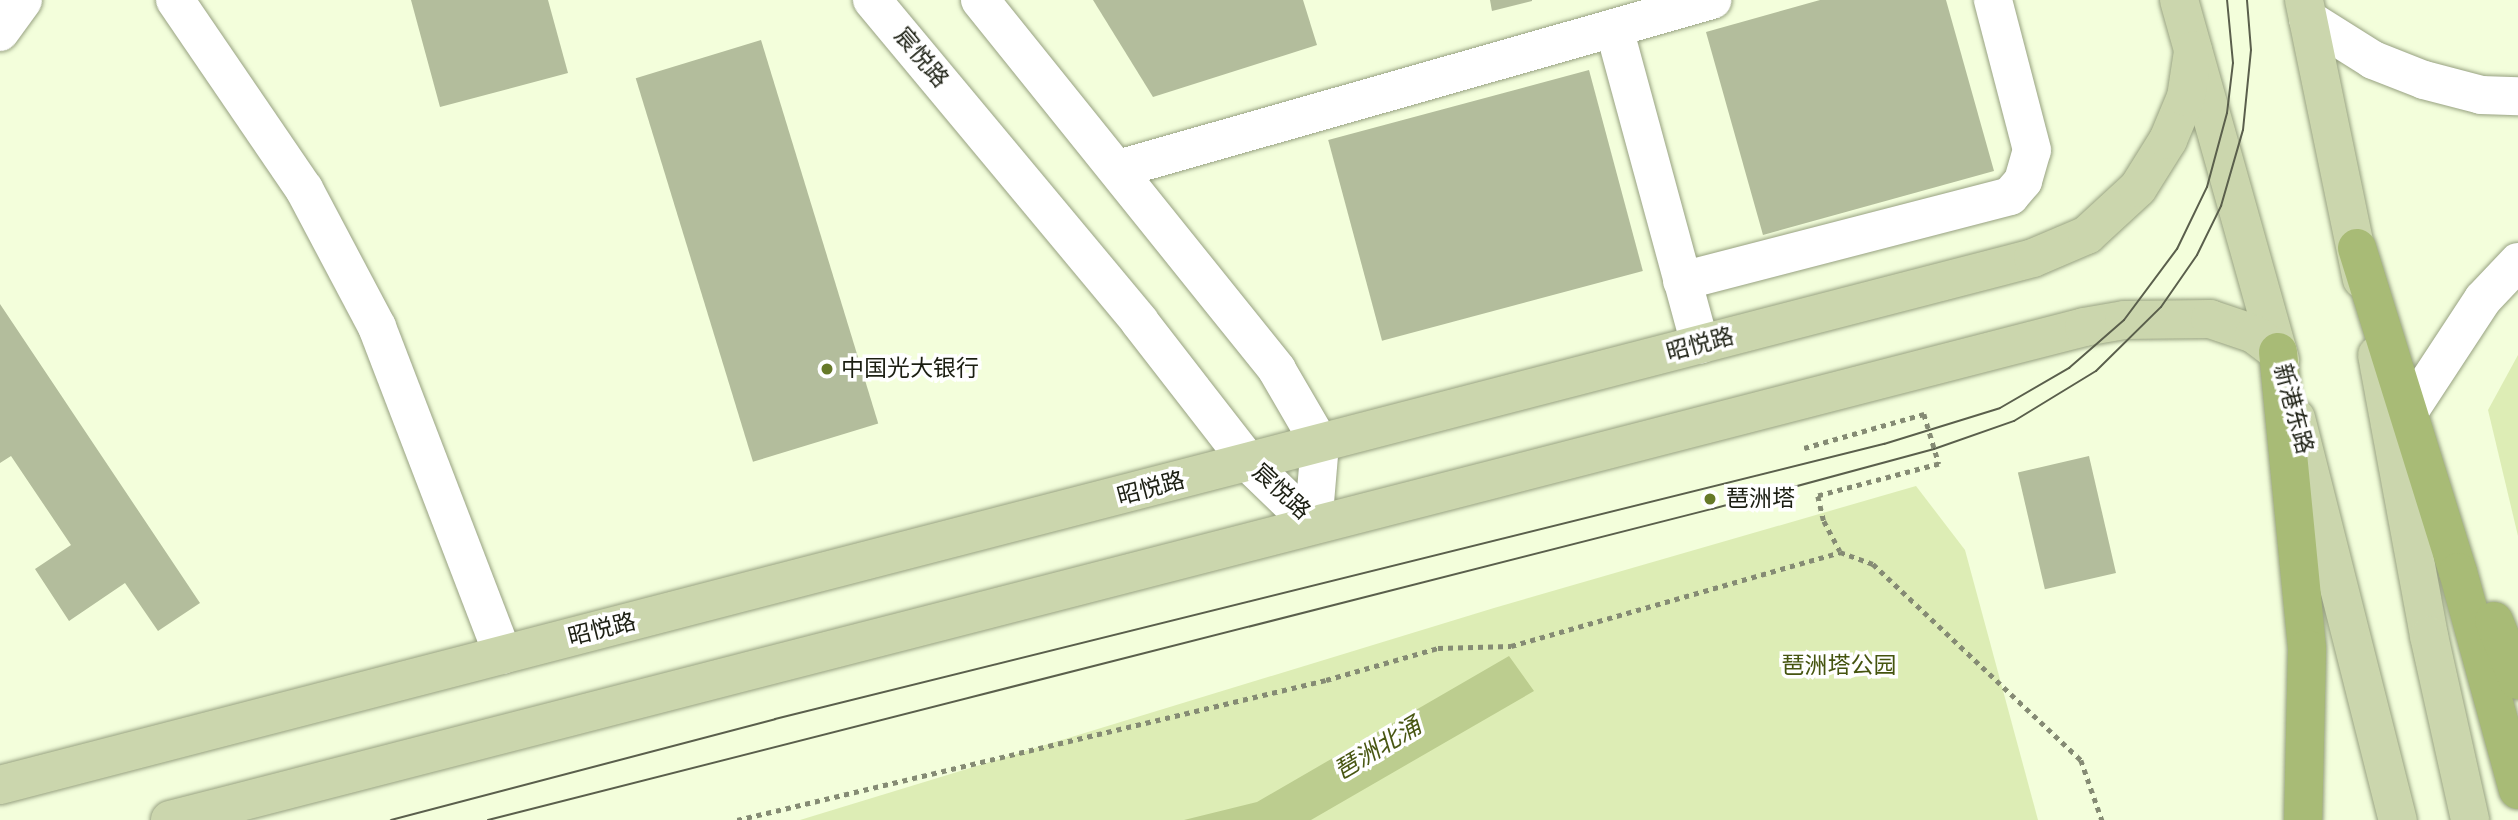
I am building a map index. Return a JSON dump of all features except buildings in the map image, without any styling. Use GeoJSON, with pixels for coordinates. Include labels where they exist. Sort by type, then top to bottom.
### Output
{"type":"FeatureCollection","features":[{"type":"Feature","properties":{"kind":"highway"},"geometry":{"type":"LineString","coordinates":[[2357,248],[2404,417],[2518,790]]}},
{"type":"Feature","properties":{"kind":"highway"},"geometry":{"type":"LineString","coordinates":[[2278,352],[2307,649],[2303,820]]}},
{"type":"Feature","properties":{"kind":"highway"},"geometry":{"type":"LineString","coordinates":[[2404,417],[2518,680]]}},
{"type":"Feature","properties":{"kind":"main road","name":"新港东路"},"geometry":{"type":"LineString","coordinates":[[2179,0],[2278,352],[2398,820]]}},
{"type":"Feature","properties":{"kind":"main road"},"geometry":{"type":"LineString","coordinates":[[2306,10],[2357,248]]}},
{"type":"Feature","properties":{"kind":"main road","name":"昭悦路"},"geometry":{"type":"LineString","coordinates":[[0,785],[1998,268],[2087,235],[2138,188],[2168,140],[2186,97],[2193,51]]}},
{"type":"Feature","properties":{"kind":"main road"},"geometry":{"type":"LineString","coordinates":[[170,820],[2084,327],[2136,320],[2210,320],[2254,334],[2278,352]]}},
{"type":"Feature","properties":{"kind":"main road"},"geometry":{"type":"LineString","coordinates":[[2404,417],[2470,820]]}},
{"type":"Feature","properties":{"kind":"street"},"geometry":{"type":"LineString","coordinates":[[0,32],[23,0]]}},
{"type":"Feature","properties":{"kind":"street"},"geometry":{"type":"LineString","coordinates":[[175,0],[304,189],[377,327],[503,655]]}},
{"type":"Feature","properties":{"kind":"street","name":"宸悦路"},"geometry":{"type":"LineString","coordinates":[[872,0],[1139,321],[1249,463],[1313,525]]}},
{"type":"Feature","properties":{"kind":"street"},"geometry":{"type":"LineString","coordinates":[[980,0],[1277,370],[1320,444]]}},
{"type":"Feature","properties":{"kind":"street"},"geometry":{"type":"LineString","coordinates":[[1118,169],[1712,0]]}},
{"type":"Feature","properties":{"kind":"street"},"geometry":{"type":"LineString","coordinates":[[1682,281],[2010,196],[2023,181],[2032,150],[1993,0]]}},
{"type":"Feature","properties":{"kind":"street"},"geometry":{"type":"LineString","coordinates":[[2306,10],[2373,60],[2424,80],[2482,95],[2518,96]]}},
{"type":"Feature","properties":{"kind":"street"},"geometry":{"type":"LineString","coordinates":[[1614,28],[1700,345]]}},
{"type":"Feature","properties":{"kind":"street"},"geometry":{"type":"LineString","coordinates":[[2404,417],[2483,299],[2518,262]]}},
{"type":"Feature","properties":{"kind":"street","name":"宸悦路"},"geometry":{"type":"LineString","coordinates":[[1313,525],[1320,444]]}},
{"type":"Feature","properties":{"kind":"path"},"geometry":{"type":"LineString","coordinates":[[1804,448],[1924,414],[1939,464],[1818,496],[1824,521],[1840,552]]}},
{"type":"Feature","properties":{"kind":"path"},"geometry":{"type":"LineString","coordinates":[[737,820],[1313,684],[1438,648],[1511,646],[1840,552],[1873,564],[2081,760],[2102,820]]}},
{"type":"Feature","properties":{"kind":"green space"},"geometry":{"type":"Polygon","coordinates":[[[2518,355],[2518,536],[2488,410],[2518,355]]]}},
{"type":"Feature","properties":{"kind":"green space","name":"琶洲塔公园"},"geometry":{"type":"Polygon","coordinates":[[[1916,486],[1965,550],[2038,820],[800,820],[1494,608],[1916,486]]]}},
{"type":"Feature","properties":{"kind":"water","name":"琶洲北涌"},"geometry":{"type":"Polygon","coordinates":[[[1509,656],[1534,691],[1311,820],[1184,820],[1257,802],[1509,656]]]}},
{"type":"Feature","properties":{"kind":"tram line"},"geometry":{"type":"LineString","coordinates":[[391,820],[775,719],[1884,444],[2000,408],[2069,368],[2124,320],[2177,249],[2207,187],[2227,113],[2233,63],[2227,0]]}},
{"type":"Feature","properties":{"kind":"tram line"},"geometry":{"type":"LineString","coordinates":[[488,820],[1712,509],[1934,449],[2014,421],[2096,371],[2161,307],[2197,255],[2221,206],[2243,130],[2251,50],[2247,0]]}},
{"type":"Feature","properties":{"kind":"place","name":"中国光大银行"},"geometry":{"type":"Point","coordinates":[827,369]}},
{"type":"Feature","properties":{"kind":"place","name":"琶洲塔"},"geometry":{"type":"Point","coordinates":[1710,499]}}]}
